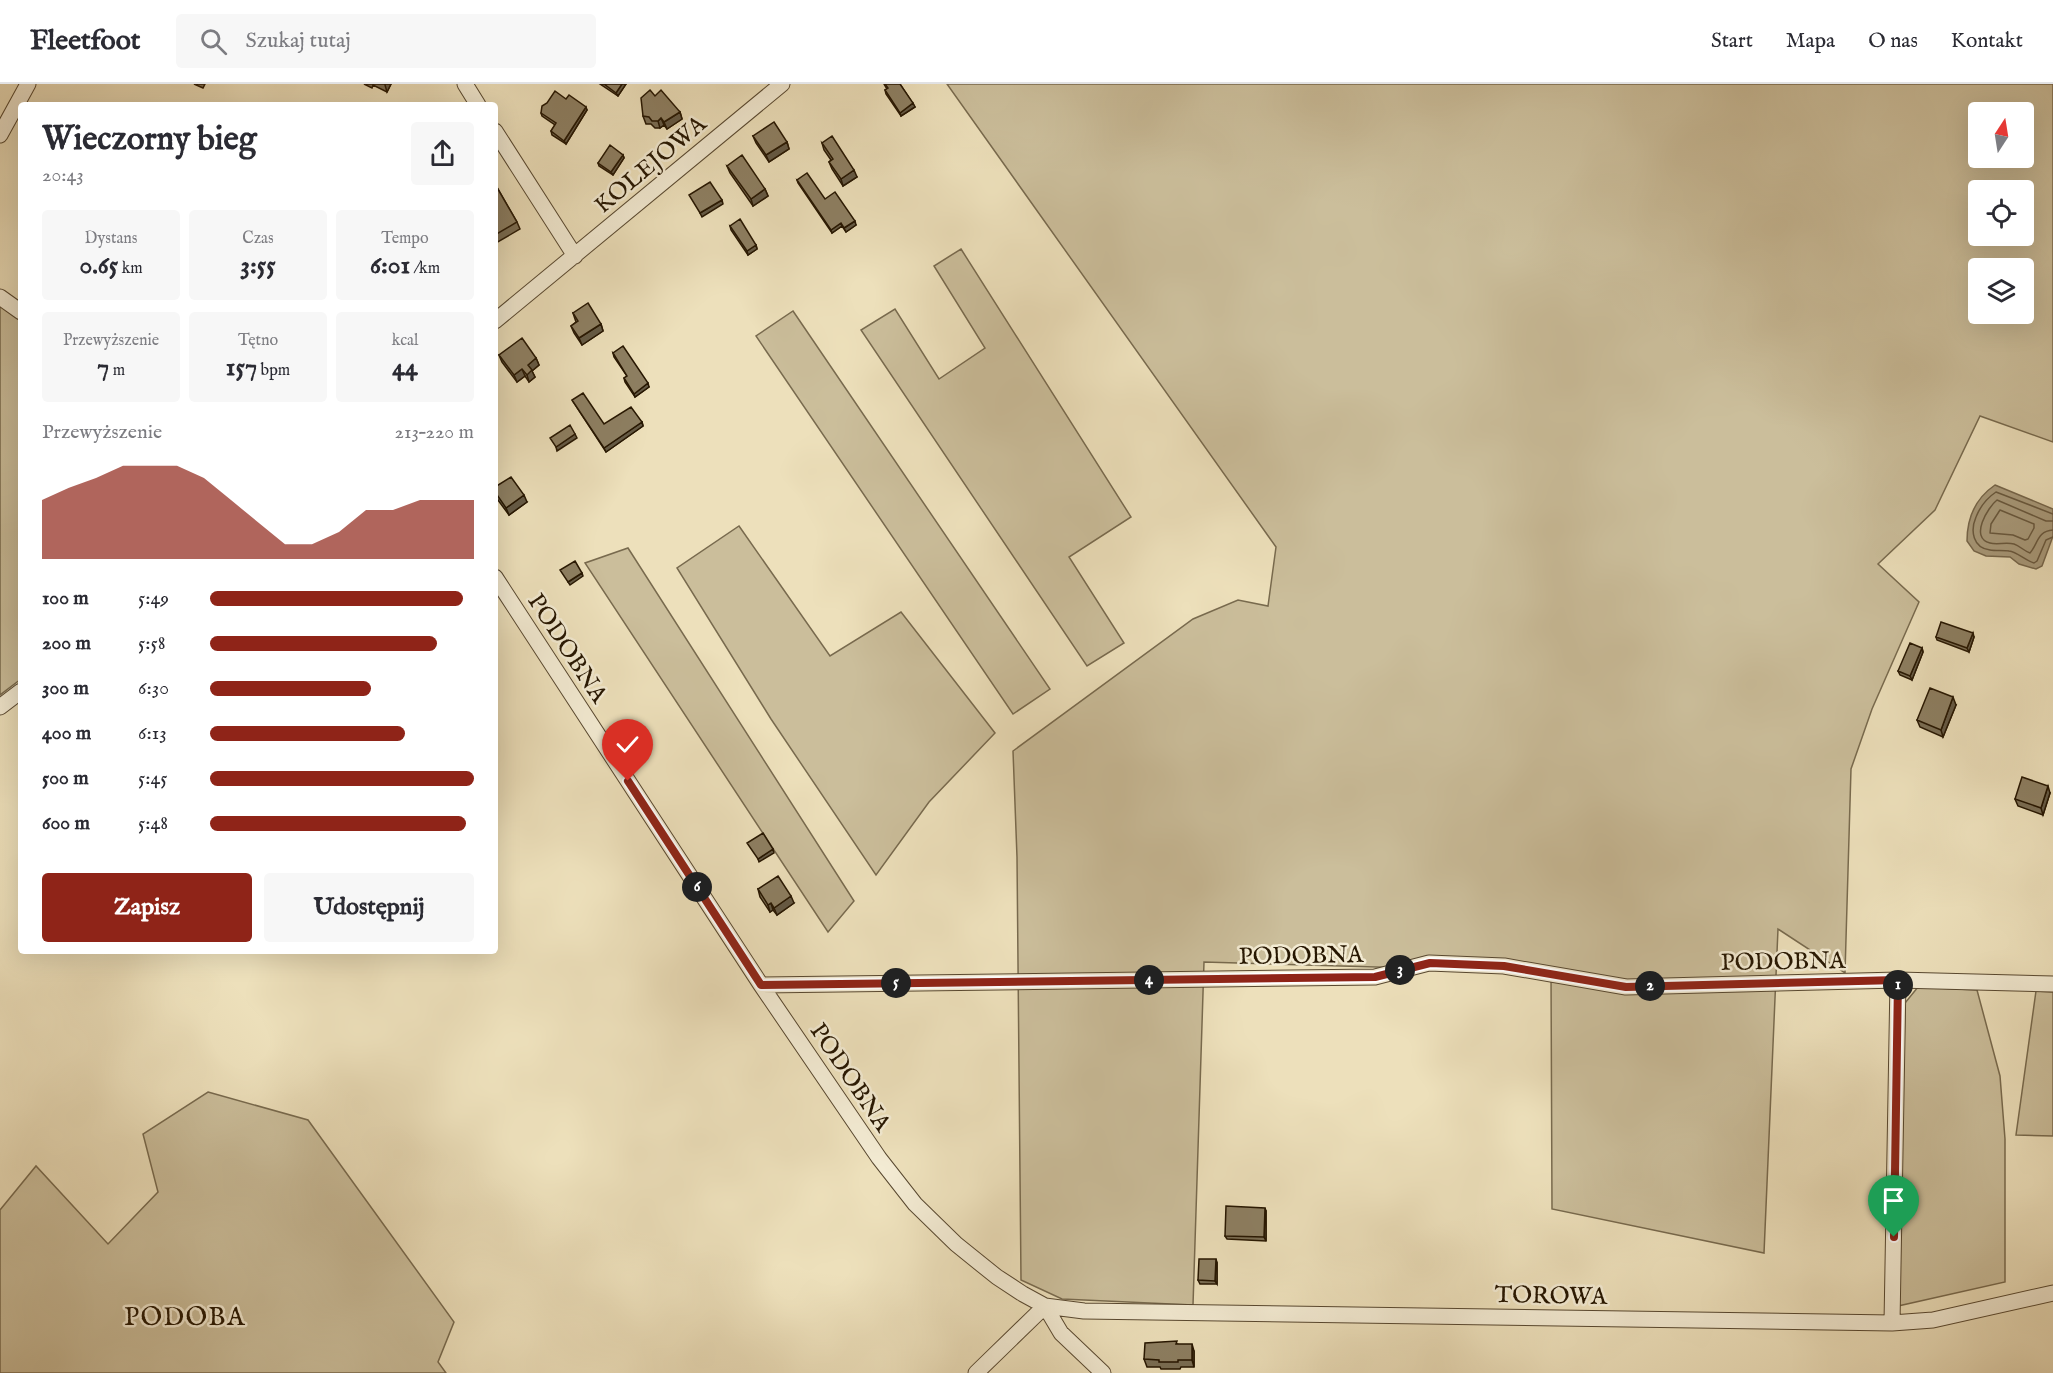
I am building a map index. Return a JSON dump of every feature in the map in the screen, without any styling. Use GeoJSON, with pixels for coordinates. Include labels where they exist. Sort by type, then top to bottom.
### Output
{"type":"FeatureCollection","features":[{"type":"Feature","properties":{"kind":"street"},"geometry":{"type":"LineString","coordinates":[[18,102],[28,84]]}},
{"type":"Feature","properties":{"kind":"street"},"geometry":{"type":"LineString","coordinates":[[465,84],[476,102]]}},
{"type":"Feature","properties":{"kind":"street","name":"KOLEJOWA"},"geometry":{"type":"LineString","coordinates":[[498,319],[782,84]]}},
{"type":"Feature","properties":{"kind":"street"},"geometry":{"type":"LineString","coordinates":[[0,135],[18,102]]}},
{"type":"Feature","properties":{"kind":"street"},"geometry":{"type":"LineString","coordinates":[[498,136],[575,256]]}},
{"type":"Feature","properties":{"kind":"street"},"geometry":{"type":"LineString","coordinates":[[0,297],[18,310]]}},
{"type":"Feature","properties":{"kind":"street","name":"PODOBNA"},"geometry":{"type":"LineString","coordinates":[[498,582],[761,985],[879,1158],[915,1204],[956,1244],[997,1277],[1045,1306]]}},
{"type":"Feature","properties":{"kind":"street"},"geometry":{"type":"LineString","coordinates":[[0,707],[18,693]]}},
{"type":"Feature","properties":{"kind":"street","name":"PODOBNA"},"geometry":{"type":"LineString","coordinates":[[761,985],[1375,977],[1430,963],[1504,966],[1626,987],[1898,980],[2053,984]]}},
{"type":"Feature","properties":{"kind":"street"},"geometry":{"type":"LineString","coordinates":[[1892,1323],[1898,980]]}},
{"type":"Feature","properties":{"kind":"street","name":"TOROWA"},"geometry":{"type":"LineString","coordinates":[[1045,1306],[1084,1311],[1892,1323],[1933,1320],[2053,1293]]}},
{"type":"Feature","properties":{"kind":"street"},"geometry":{"type":"LineString","coordinates":[[976,1373],[1045,1306],[1061,1333],[1103,1373]]}},
{"type":"Feature","properties":{"kind":"shaded area"},"geometry":{"type":"Polygon","coordinates":[[[947,84],[2053,84],[2053,442],[1980,416],[1935,510],[1878,564],[1919,602],[1872,709],[1851,769],[1845,973],[1778,929],[1764,1253],[1552,1209],[1551,972],[1204,962],[1193,1305],[1062,1299],[1021,1280],[1017,857],[1013,751],[1193,619],[1238,600],[1268,606],[1276,547],[947,84]]]}},
{"type":"Feature","properties":{"kind":"shaded area"},"geometry":{"type":"Polygon","coordinates":[[[961,249],[1131,517],[1069,557],[1124,643],[1087,666],[861,330],[895,309],[939,379],[985,348],[934,266],[961,249]]]}},
{"type":"Feature","properties":{"kind":"shaded area"},"geometry":{"type":"Polygon","coordinates":[[[0,305],[18,319],[18,681],[0,695],[0,305]]]}},
{"type":"Feature","properties":{"kind":"shaded area"},"geometry":{"type":"Polygon","coordinates":[[[793,311],[1050,689],[1013,714],[756,336],[793,311]]]}},
{"type":"Feature","properties":{"kind":"shaded area"},"geometry":{"type":"Polygon","coordinates":[[[739,526],[830,656],[901,612],[995,733],[929,802],[876,875],[771,719],[677,568],[739,526]]]}},
{"type":"Feature","properties":{"kind":"shaded area"},"geometry":{"type":"Polygon","coordinates":[[[628,548],[854,901],[828,932],[585,563],[628,548]]]}},
{"type":"Feature","properties":{"kind":"shaded area"},"geometry":{"type":"Polygon","coordinates":[[[1918,987],[1977,990],[2000,1076],[2005,1139],[2005,1282],[1898,1306],[1905,1003],[1918,987]]]}},
{"type":"Feature","properties":{"kind":"shaded area"},"geometry":{"type":"Polygon","coordinates":[[[2036,991],[2053,992],[2053,1136],[2016,1135],[2036,991]]]}},
{"type":"Feature","properties":{"kind":"shaded area"},"geometry":{"type":"Polygon","coordinates":[[[208,1092],[308,1120],[454,1322],[438,1362],[446,1373],[0,1373],[0,1210],[36,1166],[108,1244],[158,1192],[143,1134],[208,1092]]]}},
{"type":"Feature","properties":{"kind":"water"},"geometry":{"type":"Polygon","coordinates":[[[1995,485],[2053,509],[2053,536],[2042,566],[2036,569],[2019,564],[2010,557],[1986,556],[1974,551],[1967,541],[1974,509],[1988,490],[1995,485]]]}},
{"type":"Feature","properties":{"kind":"building"},"geometry":{"type":"Polygon","coordinates":[[[604,84],[622,84],[616,93],[604,84]]]}},
{"type":"Feature","properties":{"kind":"building"},"geometry":{"type":"Polygon","coordinates":[[[885,84],[900,84],[913,103],[900,113],[885,90],[888,88],[885,84]]]}},
{"type":"Feature","properties":{"kind":"building"},"geometry":{"type":"Polygon","coordinates":[[[650,90],[655,96],[661,90],[680,112],[664,122],[661,118],[658,121],[652,121],[649,117],[643,116],[641,98],[650,90]]]}},
{"type":"Feature","properties":{"kind":"building"},"geometry":{"type":"Polygon","coordinates":[[[555,91],[566,99],[569,95],[586,107],[564,141],[551,131],[556,123],[541,113],[542,106],[547,103],[555,91]]]}},
{"type":"Feature","properties":{"kind":"building"},"geometry":{"type":"Polygon","coordinates":[[[774,122],[787,142],[766,155],[753,136],[774,122]]]}},
{"type":"Feature","properties":{"kind":"building"},"geometry":{"type":"Polygon","coordinates":[[[832,136],[854,170],[841,179],[829,162],[833,159],[822,143],[832,136]]]}},
{"type":"Feature","properties":{"kind":"building"},"geometry":{"type":"Polygon","coordinates":[[[610,145],[623,155],[611,172],[598,163],[610,145]]]}},
{"type":"Feature","properties":{"kind":"building"},"geometry":{"type":"Polygon","coordinates":[[[742,155],[765,189],[751,199],[727,166],[742,155]]]}},
{"type":"Feature","properties":{"kind":"building"},"geometry":{"type":"Polygon","coordinates":[[[807,173],[825,199],[835,192],[855,221],[844,228],[841,223],[831,230],[797,180],[807,173]]]}},
{"type":"Feature","properties":{"kind":"building"},"geometry":{"type":"Polygon","coordinates":[[[710,182],[722,200],[700,213],[689,195],[710,182]]]}},
{"type":"Feature","properties":{"kind":"building"},"geometry":{"type":"Polygon","coordinates":[[[498,189],[517,222],[498,233],[498,189]]]}},
{"type":"Feature","properties":{"kind":"building"},"geometry":{"type":"Polygon","coordinates":[[[740,219],[756,245],[747,251],[730,226],[740,219]]]}},
{"type":"Feature","properties":{"kind":"building"},"geometry":{"type":"Polygon","coordinates":[[[588,303],[601,324],[579,338],[571,326],[578,321],[573,313],[588,303]]]}},
{"type":"Feature","properties":{"kind":"building"},"geometry":{"type":"Polygon","coordinates":[[[522,338],[536,358],[528,365],[532,370],[527,375],[522,369],[514,375],[499,355],[522,338]]]}},
{"type":"Feature","properties":{"kind":"building"},"geometry":{"type":"Polygon","coordinates":[[[623,346],[648,383],[634,394],[624,378],[627,376],[613,353],[623,346]]]}},
{"type":"Feature","properties":{"kind":"building"},"geometry":{"type":"Polygon","coordinates":[[[583,393],[604,424],[631,407],[642,422],[604,448],[572,400],[583,393]]]}},
{"type":"Feature","properties":{"kind":"building"},"geometry":{"type":"Polygon","coordinates":[[[570,425],[575,434],[556,447],[550,438],[570,425]]]}},
{"type":"Feature","properties":{"kind":"building"},"geometry":{"type":"Polygon","coordinates":[[[511,477],[524,495],[506,508],[498,496],[498,485],[511,477]]]}},
{"type":"Feature","properties":{"kind":"building"},"geometry":{"type":"Polygon","coordinates":[[[575,561],[582,573],[568,582],[560,570],[575,561]]]}},
{"type":"Feature","properties":{"kind":"building"},"geometry":{"type":"Polygon","coordinates":[[[1941,622],[1973,633],[1967,648],[1936,637],[1941,622]]]}},
{"type":"Feature","properties":{"kind":"building"},"geometry":{"type":"Polygon","coordinates":[[[1910,643],[1922,648],[1910,676],[1898,671],[1910,643]]]}},
{"type":"Feature","properties":{"kind":"building"},"geometry":{"type":"Polygon","coordinates":[[[1930,688],[1953,697],[1941,730],[1917,720],[1930,688]]]}},
{"type":"Feature","properties":{"kind":"building"},"geometry":{"type":"Polygon","coordinates":[[[2022,777],[2048,786],[2041,808],[2015,799],[2022,777]]]}},
{"type":"Feature","properties":{"kind":"building"},"geometry":{"type":"Polygon","coordinates":[[[763,833],[773,849],[758,859],[747,843],[763,833]]]}},
{"type":"Feature","properties":{"kind":"building"},"geometry":{"type":"Polygon","coordinates":[[[778,876],[791,896],[774,908],[771,903],[768,905],[758,889],[778,876]]]}},
{"type":"Feature","properties":{"kind":"building"},"geometry":{"type":"Polygon","coordinates":[[[1226,1206],[1265,1208],[1264,1237],[1225,1236],[1226,1206]]]}},
{"type":"Feature","properties":{"kind":"building"},"geometry":{"type":"Polygon","coordinates":[[[1199,1259],[1216,1259],[1215,1281],[1198,1280],[1199,1259]]]}},
{"type":"Feature","properties":{"kind":"building"},"geometry":{"type":"Polygon","coordinates":[[[1177,1341],[1176,1344],[1192,1344],[1192,1360],[1159,1362],[1159,1360],[1144,1359],[1145,1343],[1177,1341]]]}},
{"type":"Feature","properties":{"kind":"district","name":"PODOBA"},"geometry":{"type":"Point","coordinates":[185,1316]}},
{"type":"Feature","properties":{"kind":"route"},"geometry":{"type":"LineString","coordinates":[[628,781],[761,985],[1375,977],[1430,963],[1504,966],[1626,987],[1898,980],[1894,1237]]}}]}
